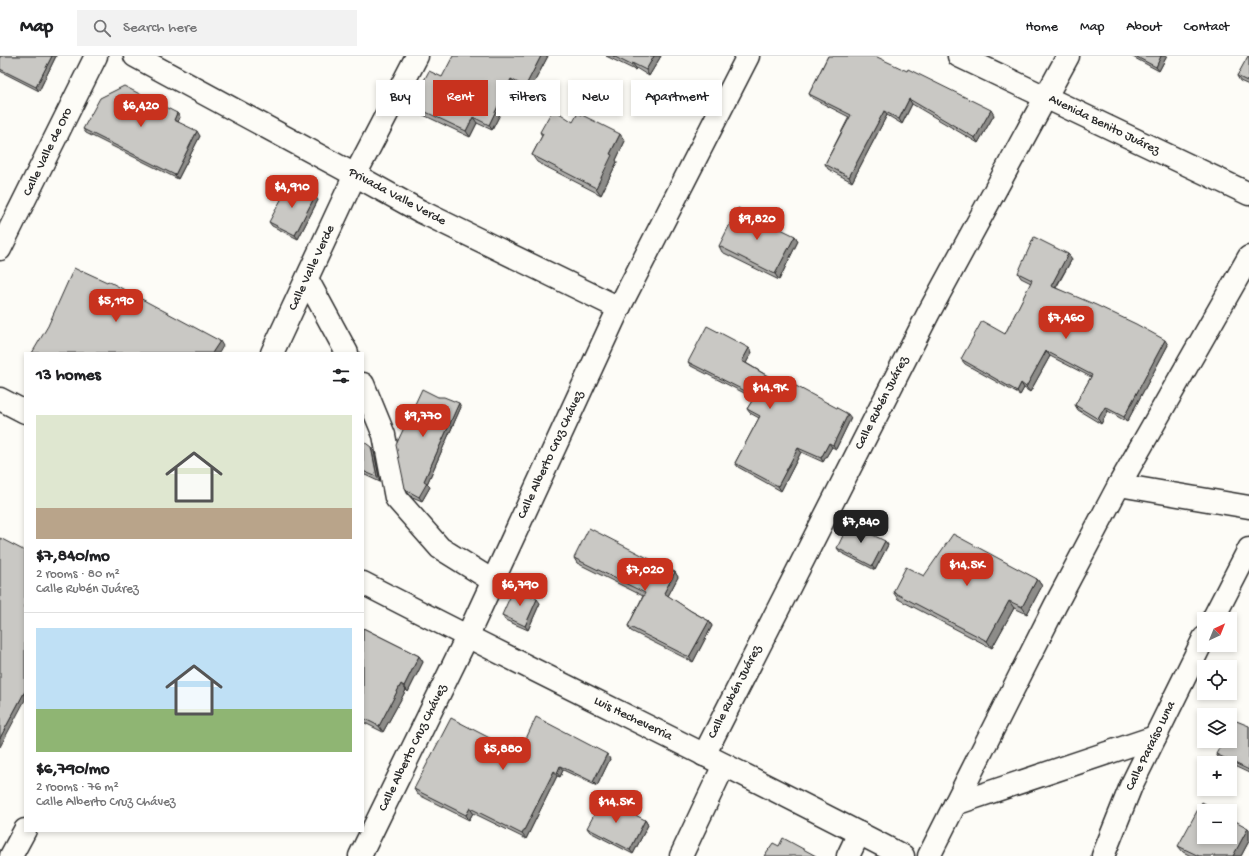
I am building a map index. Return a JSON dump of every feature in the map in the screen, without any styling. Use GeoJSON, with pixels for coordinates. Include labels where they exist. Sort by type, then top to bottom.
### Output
{"type":"FeatureCollection","features":[{"type":"Feature","properties":{"kind":"street","name":"Calle Valle de Oro"},"geometry":{"type":"LineString","coordinates":[[0,249],[96,56]]}},
{"type":"Feature","properties":{"kind":"street","name":"Privada Valle Verde"},"geometry":{"type":"LineString","coordinates":[[136,56],[420,211],[619,308]]}},
{"type":"Feature","properties":{"kind":"street","name":"Calle Valle Verde"},"geometry":{"type":"LineString","coordinates":[[272,352],[355,175],[417,56]]}},
{"type":"Feature","properties":{"kind":"street","name":"Calle Alberto Cruz Chávez"},"geometry":{"type":"LineString","coordinates":[[360,856],[494,580],[619,308],[748,56]]}},
{"type":"Feature","properties":{"kind":"street","name":"Avenida Benito Juárez"},"geometry":{"type":"LineString","coordinates":[[959,56],[1249,194]]}},
{"type":"Feature","properties":{"kind":"street","name":"Calle Rubén Juárez"},"geometry":{"type":"LineString","coordinates":[[704,755],[928,314],[1068,56]]}},
{"type":"Feature","properties":{"kind":"street"},"geometry":{"type":"LineString","coordinates":[[929,856],[1054,606],[1119,485],[1249,257]]}},
{"type":"Feature","properties":{"kind":"street"},"geometry":{"type":"LineString","coordinates":[[307,279],[346,352]]}},
{"type":"Feature","properties":{"kind":"street"},"geometry":{"type":"LineString","coordinates":[[364,386],[384,435],[396,498],[440,548],[494,580]]}},
{"type":"Feature","properties":{"kind":"street"},"geometry":{"type":"LineString","coordinates":[[0,399],[24,411]]}},
{"type":"Feature","properties":{"kind":"street"},"geometry":{"type":"LineString","coordinates":[[1119,485],[1249,507]]}},
{"type":"Feature","properties":{"kind":"street"},"geometry":{"type":"LineString","coordinates":[[1217,612],[1249,549]]}},
{"type":"Feature","properties":{"kind":"street","name":"Luis Hecheverria"},"geometry":{"type":"LineString","coordinates":[[364,584],[467,637],[903,856]]}},
{"type":"Feature","properties":{"kind":"street","name":"Calle Paraíso Luna"},"geometry":{"type":"LineString","coordinates":[[1103,856],[1131,786],[1197,652]]}},
{"type":"Feature","properties":{"kind":"street"},"geometry":{"type":"LineString","coordinates":[[955,804],[1155,737]]}},
{"type":"Feature","properties":{"kind":"street"},"geometry":{"type":"LineString","coordinates":[[681,856],[724,765]]}},
{"type":"Feature","properties":{"kind":"street"},"geometry":{"type":"LineString","coordinates":[[12,856],[24,832]]}},
{"type":"Feature","properties":{"kind":"street"},"geometry":{"type":"LineString","coordinates":[[848,856],[859,833]]}},
{"type":"Feature","properties":{"kind":"building"},"geometry":{"type":"Polygon","coordinates":[[[0,56],[52,56],[36,87],[0,69],[0,56]]]}},
{"type":"Feature","properties":{"kind":"building"},"geometry":{"type":"Polygon","coordinates":[[[453,56],[541,56],[529,80],[496,80],[496,110],[489,125],[473,117],[466,131],[434,116],[488,116],[488,80],[433,80],[433,115],[425,112],[424,80],[429,71],[442,77],[453,56]]]}},
{"type":"Feature","properties":{"kind":"building"},"geometry":{"type":"Polygon","coordinates":[[[613,56],[654,56],[646,70],[632,63],[631,65],[613,56]]]}},
{"type":"Feature","properties":{"kind":"building"},"geometry":{"type":"Polygon","coordinates":[[[828,56],[875,56],[907,71],[908,69],[991,110],[975,138],[909,99],[899,119],[884,111],[849,177],[825,164],[851,115],[809,94],[828,56]]]}},
{"type":"Feature","properties":{"kind":"building"},"geometry":{"type":"Polygon","coordinates":[[[1135,56],[1161,56],[1156,67],[1135,56]]]}},
{"type":"Feature","properties":{"kind":"building"},"geometry":{"type":"Polygon","coordinates":[[[1249,56],[1249,82],[1237,76],[1249,56]]]}},
{"type":"Feature","properties":{"kind":"building"},"geometry":{"type":"Polygon","coordinates":[[[124,86],[177,113],[174,120],[197,131],[175,175],[83,129],[100,98],[124,86]]]}},
{"type":"Feature","properties":{"kind":"building"},"geometry":{"type":"Polygon","coordinates":[[[560,114],[573,122],[576,116],[584,116],[620,134],[610,154],[612,155],[596,188],[532,155],[543,134],[540,132],[549,116],[560,116],[560,114]]]}},
{"type":"Feature","properties":{"kind":"building"},"geometry":{"type":"Polygon","coordinates":[[[290,183],[315,196],[295,235],[269,222],[290,183]]]}},
{"type":"Feature","properties":{"kind":"building"},"geometry":{"type":"Polygon","coordinates":[[[738,208],[795,236],[775,274],[719,246],[738,208]]]}},
{"type":"Feature","properties":{"kind":"building"},"geometry":{"type":"Polygon","coordinates":[[[1034,237],[1068,254],[1051,286],[1096,305],[1165,340],[1124,417],[1105,407],[1098,419],[1075,405],[1092,375],[1046,351],[1026,387],[1021,383],[1017,391],[961,359],[982,321],[1005,334],[1032,280],[1018,273],[1034,237]]]}},
{"type":"Feature","properties":{"kind":"building"},"geometry":{"type":"Polygon","coordinates":[[[74,268],[107,282],[108,281],[220,341],[213,352],[33,352],[48,326],[74,268]]]}},
{"type":"Feature","properties":{"kind":"building"},"geometry":{"type":"Polygon","coordinates":[[[707,326],[749,348],[742,361],[793,391],[796,386],[848,414],[833,445],[829,443],[821,458],[798,448],[778,486],[735,463],[760,416],[747,409],[755,396],[688,362],[707,326]]]}},
{"type":"Feature","properties":{"kind":"building"},"geometry":{"type":"Polygon","coordinates":[[[422,389],[438,397],[444,397],[459,403],[424,481],[427,483],[419,497],[405,488],[396,445],[422,389]]]}},
{"type":"Feature","properties":{"kind":"building"},"geometry":{"type":"Polygon","coordinates":[[[364,442],[371,447],[377,477],[364,471],[364,442]]]}},
{"type":"Feature","properties":{"kind":"building"},"geometry":{"type":"Polygon","coordinates":[[[849,523],[885,541],[872,566],[837,548],[849,523]]]}},
{"type":"Feature","properties":{"kind":"building"},"geometry":{"type":"Polygon","coordinates":[[[589,528],[675,572],[664,593],[709,621],[689,657],[628,626],[645,593],[574,558],[589,528]]]}},
{"type":"Feature","properties":{"kind":"building"},"geometry":{"type":"Polygon","coordinates":[[[953,534],[1037,579],[1022,607],[1009,601],[987,641],[893,592],[906,567],[924,576],[953,534]]]}},
{"type":"Feature","properties":{"kind":"building"},"geometry":{"type":"Polygon","coordinates":[[[0,538],[24,550],[24,693],[0,738],[0,538]]]}},
{"type":"Feature","properties":{"kind":"building"},"geometry":{"type":"Polygon","coordinates":[[[514,588],[537,599],[525,626],[502,615],[514,588]]]}},
{"type":"Feature","properties":{"kind":"building"},"geometry":{"type":"Polygon","coordinates":[[[364,628],[419,656],[404,686],[401,684],[379,726],[364,718],[364,628]]]}},
{"type":"Feature","properties":{"kind":"building"},"geometry":{"type":"Polygon","coordinates":[[[536,717],[607,754],[593,782],[560,766],[557,773],[554,771],[522,834],[470,808],[466,815],[414,789],[451,718],[509,748],[514,738],[524,743],[536,717]]]}},
{"type":"Feature","properties":{"kind":"building"},"geometry":{"type":"Polygon","coordinates":[[[1237,721],[1249,726],[1249,770],[1237,764],[1237,756],[1220,756],[1216,754],[1219,748],[1237,748],[1237,721]]]}},
{"type":"Feature","properties":{"kind":"building"},"geometry":{"type":"Polygon","coordinates":[[[603,798],[645,820],[630,850],[587,828],[603,798]]]}},
{"type":"Feature","properties":{"kind":"building"},"geometry":{"type":"Polygon","coordinates":[[[1197,811],[1197,844],[1237,844],[1237,822],[1248,828],[1233,856],[1199,856],[1178,846],[1197,811]]]}},
{"type":"Feature","properties":{"kind":"building"},"geometry":{"type":"Polygon","coordinates":[[[783,838],[816,856],[764,856],[773,843],[779,846],[783,838]]]}}]}
